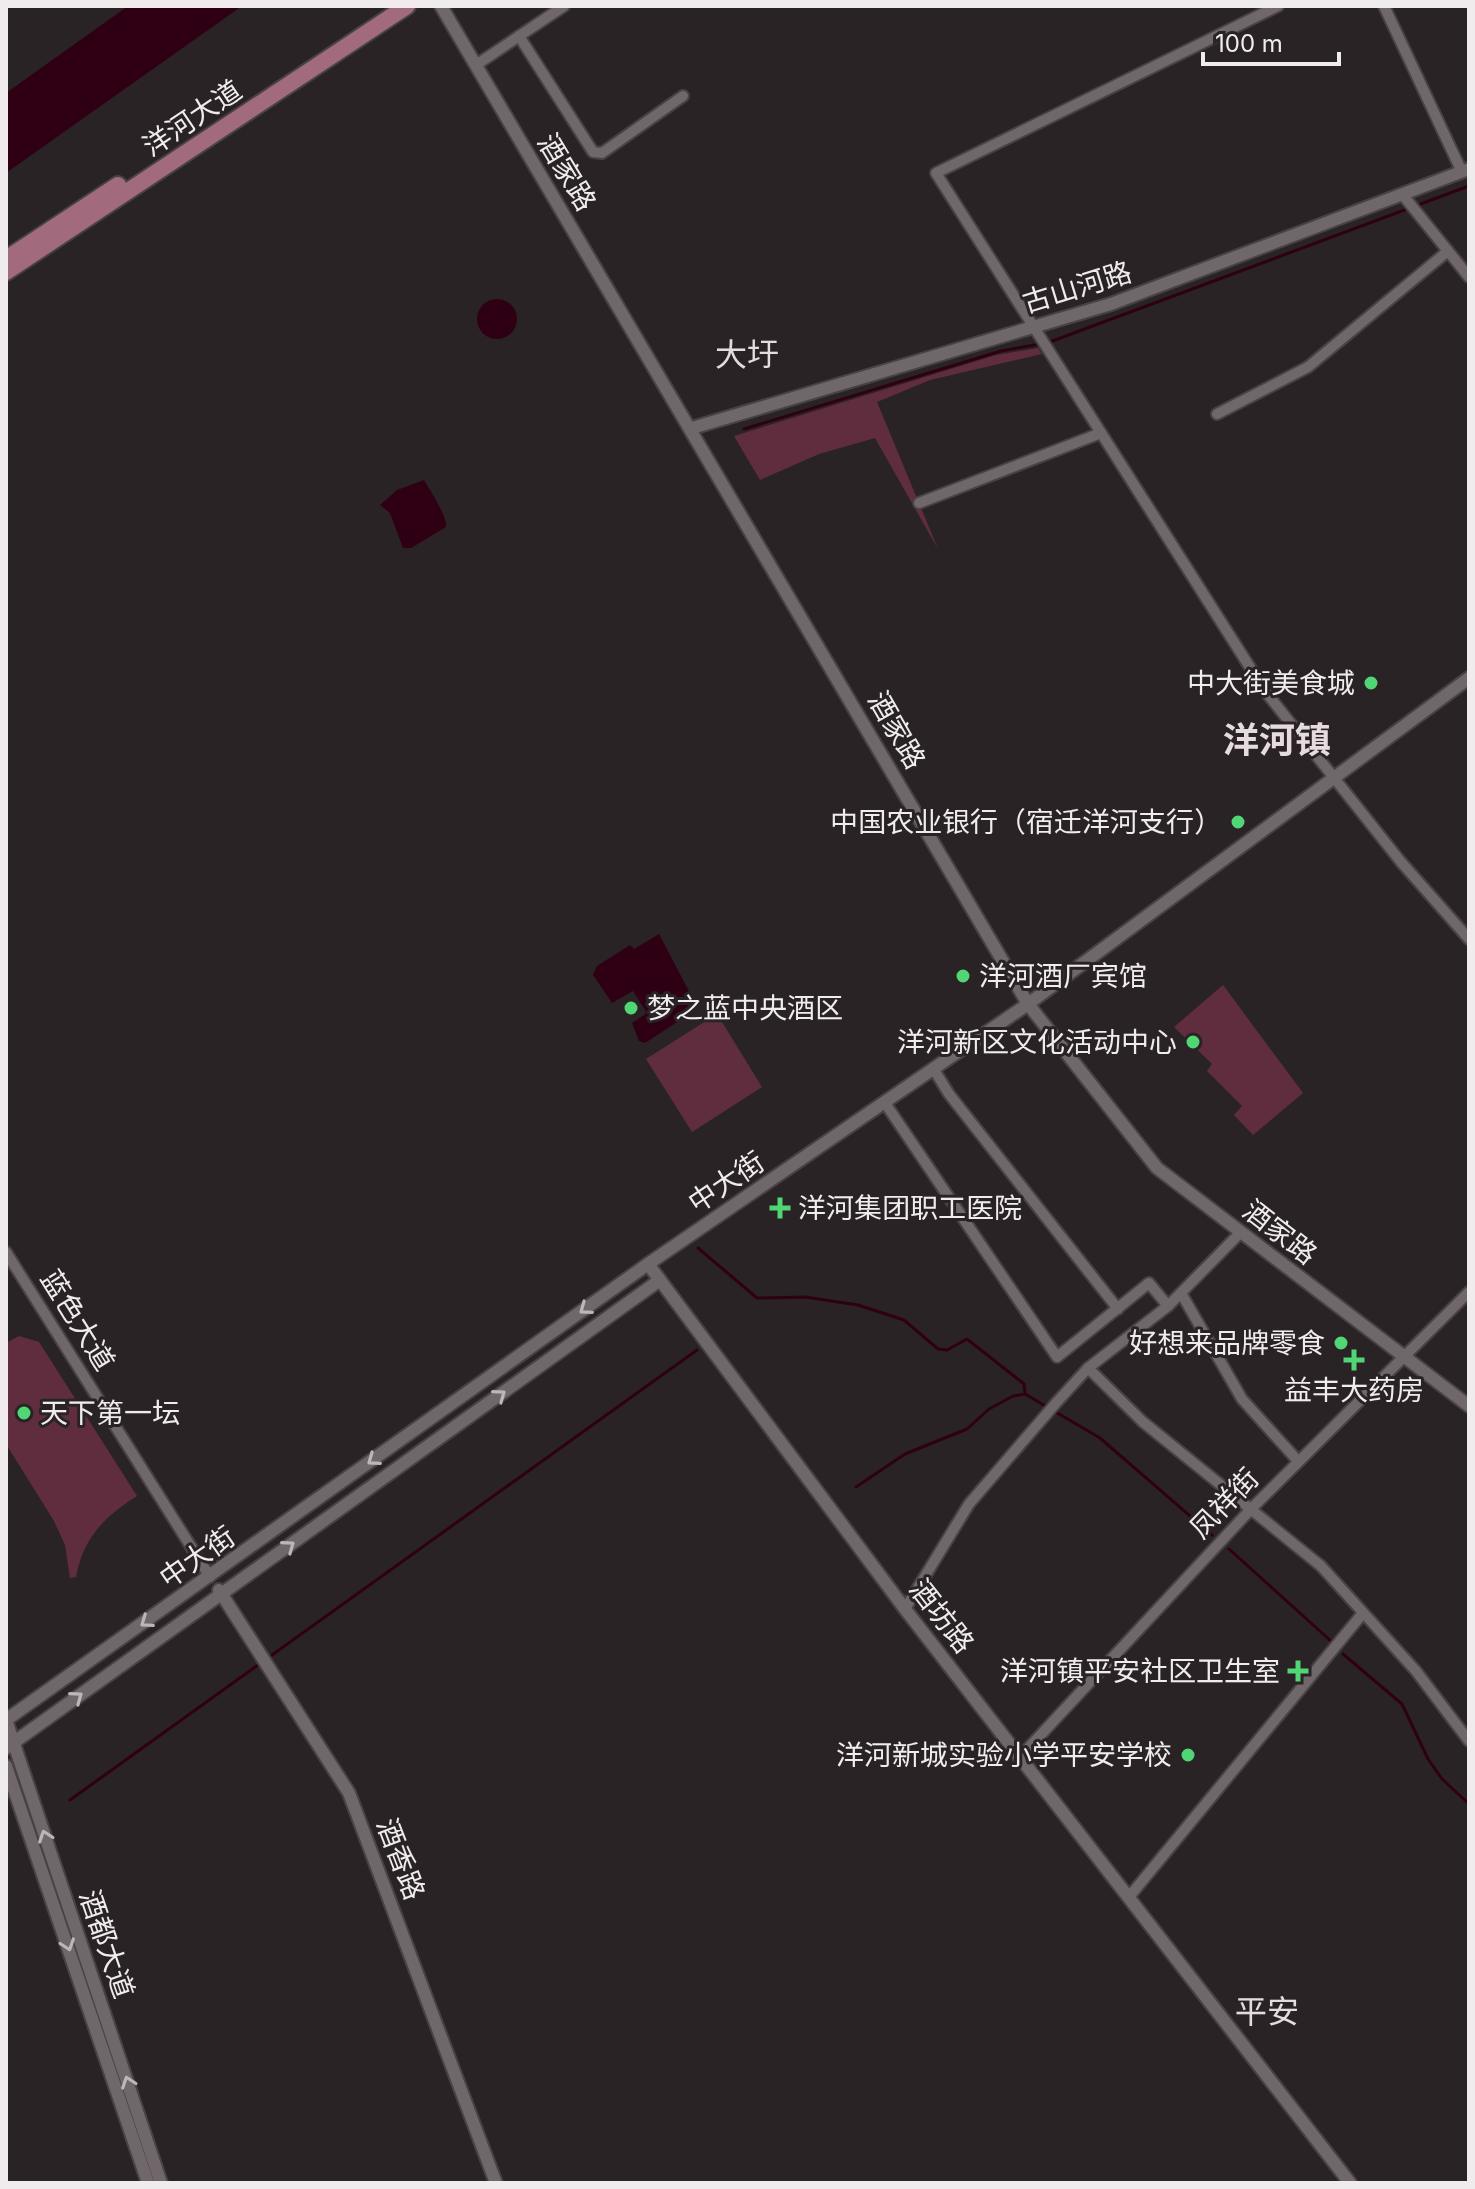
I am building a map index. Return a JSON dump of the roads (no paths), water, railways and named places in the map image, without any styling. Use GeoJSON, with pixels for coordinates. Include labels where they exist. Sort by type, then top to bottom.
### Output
{"type":"FeatureCollection","features":[{"type":"Feature","properties":{"kind":"main road","name":"洋河大道"},"geometry":{"type":"LineString","coordinates":[[6,259],[390,6]]}},
{"type":"Feature","properties":{"kind":"main road","name":"洋河大道"},"geometry":{"type":"LineString","coordinates":[[6,272],[407,6]]}},
{"type":"Feature","properties":{"kind":"street","name":"酒家路"},"geometry":{"type":"LineString","coordinates":[[441,6],[692,428],[1028,1004],[1157,1168],[1402,1358],[1469,1406]]}},
{"type":"Feature","properties":{"kind":"street"},"geometry":{"type":"LineString","coordinates":[[476,65],[564,6]]}},
{"type":"Feature","properties":{"kind":"street"},"geometry":{"type":"LineString","coordinates":[[1278,6],[936,173],[1033,331],[1265,691],[1333,778],[1469,939]]}},
{"type":"Feature","properties":{"kind":"street"},"geometry":{"type":"LineString","coordinates":[[1384,6],[1465,170]]}},
{"type":"Feature","properties":{"kind":"street"},"geometry":{"type":"LineString","coordinates":[[519,36],[593,152],[602,153],[683,96]]}},
{"type":"Feature","properties":{"kind":"street","name":"古山河路"},"geometry":{"type":"LineString","coordinates":[[692,428],[1033,331],[1409,203],[1465,170]]}},
{"type":"Feature","properties":{"kind":"street"},"geometry":{"type":"LineString","coordinates":[[1409,203],[1469,277]]}},
{"type":"Feature","properties":{"kind":"street"},"geometry":{"type":"LineString","coordinates":[[1217,414],[1308,367],[1448,251]]}},
{"type":"Feature","properties":{"kind":"street"},"geometry":{"type":"LineString","coordinates":[[919,503],[1101,433]]}},
{"type":"Feature","properties":{"kind":"street","name":"中大街"},"geometry":{"type":"LineString","coordinates":[[6,1720],[648,1264],[1028,1004],[1469,678]]}},
{"type":"Feature","properties":{"kind":"street"},"geometry":{"type":"LineString","coordinates":[[933,1068],[949,1094],[1118,1309]]}},
{"type":"Feature","properties":{"kind":"street"},"geometry":{"type":"LineString","coordinates":[[885,1103],[1057,1357],[1149,1283],[1168,1306]]}},
{"type":"Feature","properties":{"kind":"street"},"geometry":{"type":"LineString","coordinates":[[905,1609],[969,1504],[1056,1403],[1088,1368],[1168,1306],[1241,1232]]}},
{"type":"Feature","properties":{"kind":"street","name":"蓝色大道"},"geometry":{"type":"LineString","coordinates":[[6,1252],[210,1577]]}},
{"type":"Feature","properties":{"kind":"street","name":"酒坊路"},"geometry":{"type":"LineString","coordinates":[[648,1264],[905,1609],[1350,2183]]}},
{"type":"Feature","properties":{"kind":"street","name":"中大街"},"geometry":{"type":"LineString","coordinates":[[10,1745],[660,1280]]}},
{"type":"Feature","properties":{"kind":"street","name":"凤祥街"},"geometry":{"type":"LineString","coordinates":[[1021,1756],[1251,1509],[1469,1292]]}},
{"type":"Feature","properties":{"kind":"street"},"geometry":{"type":"LineString","coordinates":[[1181,1293],[1236,1390],[1298,1461]]}},
{"type":"Feature","properties":{"kind":"street"},"geometry":{"type":"LineString","coordinates":[[1088,1368],[1143,1422],[1321,1566],[1416,1671],[1469,1741]]}},
{"type":"Feature","properties":{"kind":"street","name":"酒香路"},"geometry":{"type":"LineString","coordinates":[[210,1577],[349,1793],[496,2183]]}},
{"type":"Feature","properties":{"kind":"street"},"geometry":{"type":"LineString","coordinates":[[1129,1897],[1363,1613]]}},
{"type":"Feature","properties":{"kind":"street","name":"酒都大道"},"geometry":{"type":"LineString","coordinates":[[6,1720],[10,1745],[161,2183]]}},
{"type":"Feature","properties":{"kind":"street","name":"酒都大道"},"geometry":{"type":"LineString","coordinates":[[6,1766],[148,2183]]}},
{"type":"Feature","properties":{"kind":"waterway"},"geometry":{"type":"LineString","coordinates":[[1047,343],[1469,186]]}},
{"type":"Feature","properties":{"kind":"waterway"},"geometry":{"type":"LineString","coordinates":[[744,429],[1001,351],[1040,344]]}},
{"type":"Feature","properties":{"kind":"waterway"},"geometry":{"type":"LineString","coordinates":[[698,1248],[757,1298],[805,1297],[858,1305],[904,1320],[938,1349],[947,1350],[967,1339],[1024,1384],[1025,1394]]}},
{"type":"Feature","properties":{"kind":"waterway"},"geometry":{"type":"LineString","coordinates":[[272,1655],[697,1350]]}},
{"type":"Feature","properties":{"kind":"waterway"},"geometry":{"type":"LineString","coordinates":[[856,1487],[905,1454],[967,1429],[989,1409],[1013,1396],[1025,1394],[1100,1438],[1212,1535]]}},
{"type":"Feature","properties":{"kind":"waterway"},"geometry":{"type":"LineString","coordinates":[[1229,1549],[1332,1642]]}},
{"type":"Feature","properties":{"kind":"waterway"},"geometry":{"type":"LineString","coordinates":[[1343,1654],[1402,1704],[1428,1759],[1442,1779],[1469,1804]]}},
{"type":"Feature","properties":{"kind":"waterway"},"geometry":{"type":"LineString","coordinates":[[70,1800],[258,1665]]}},
{"type":"Feature","properties":{"kind":"place","name":"中大街美食城"},"geometry":{"type":"Point","coordinates":[1371,683]}},
{"type":"Feature","properties":{"kind":"place","name":"中国农业银行（宿迁洋河支行）"},"geometry":{"type":"Point","coordinates":[1238,822]}},
{"type":"Feature","properties":{"kind":"place","name":"洋河酒厂宾馆"},"geometry":{"type":"Point","coordinates":[963,976]}},
{"type":"Feature","properties":{"kind":"place","name":"梦之蓝中央酒区"},"geometry":{"type":"Point","coordinates":[631,1008]}},
{"type":"Feature","properties":{"kind":"place","name":"洋河新区文化活动中心"},"geometry":{"type":"Point","coordinates":[1193,1042]}},
{"type":"Feature","properties":{"kind":"place","name":"洋河集团职工医院"},"geometry":{"type":"Point","coordinates":[780,1208]}},
{"type":"Feature","properties":{"kind":"place","name":"好想来品牌零食"},"geometry":{"type":"Point","coordinates":[1341,1343]}},
{"type":"Feature","properties":{"kind":"place","name":"益丰大药房"},"geometry":{"type":"Point","coordinates":[1354,1360]}},
{"type":"Feature","properties":{"kind":"place","name":"天下第一坛"},"geometry":{"type":"Point","coordinates":[24,1413]}},
{"type":"Feature","properties":{"kind":"place","name":"洋河镇平安社区卫生室"},"geometry":{"type":"Point","coordinates":[1298,1671]}},
{"type":"Feature","properties":{"kind":"place","name":"洋河新城实验小学平安学校"},"geometry":{"type":"Point","coordinates":[1188,1755]}},
{"type":"Feature","properties":{"kind":"district","name":"大圩"},"geometry":{"type":"Point","coordinates":[747,355]}},
{"type":"Feature","properties":{"kind":"district","name":"洋河镇"},"geometry":{"type":"Point","coordinates":[1277,740]}},
{"type":"Feature","properties":{"kind":"district","name":"平安"},"geometry":{"type":"Point","coordinates":[1267,2012]}}]}
